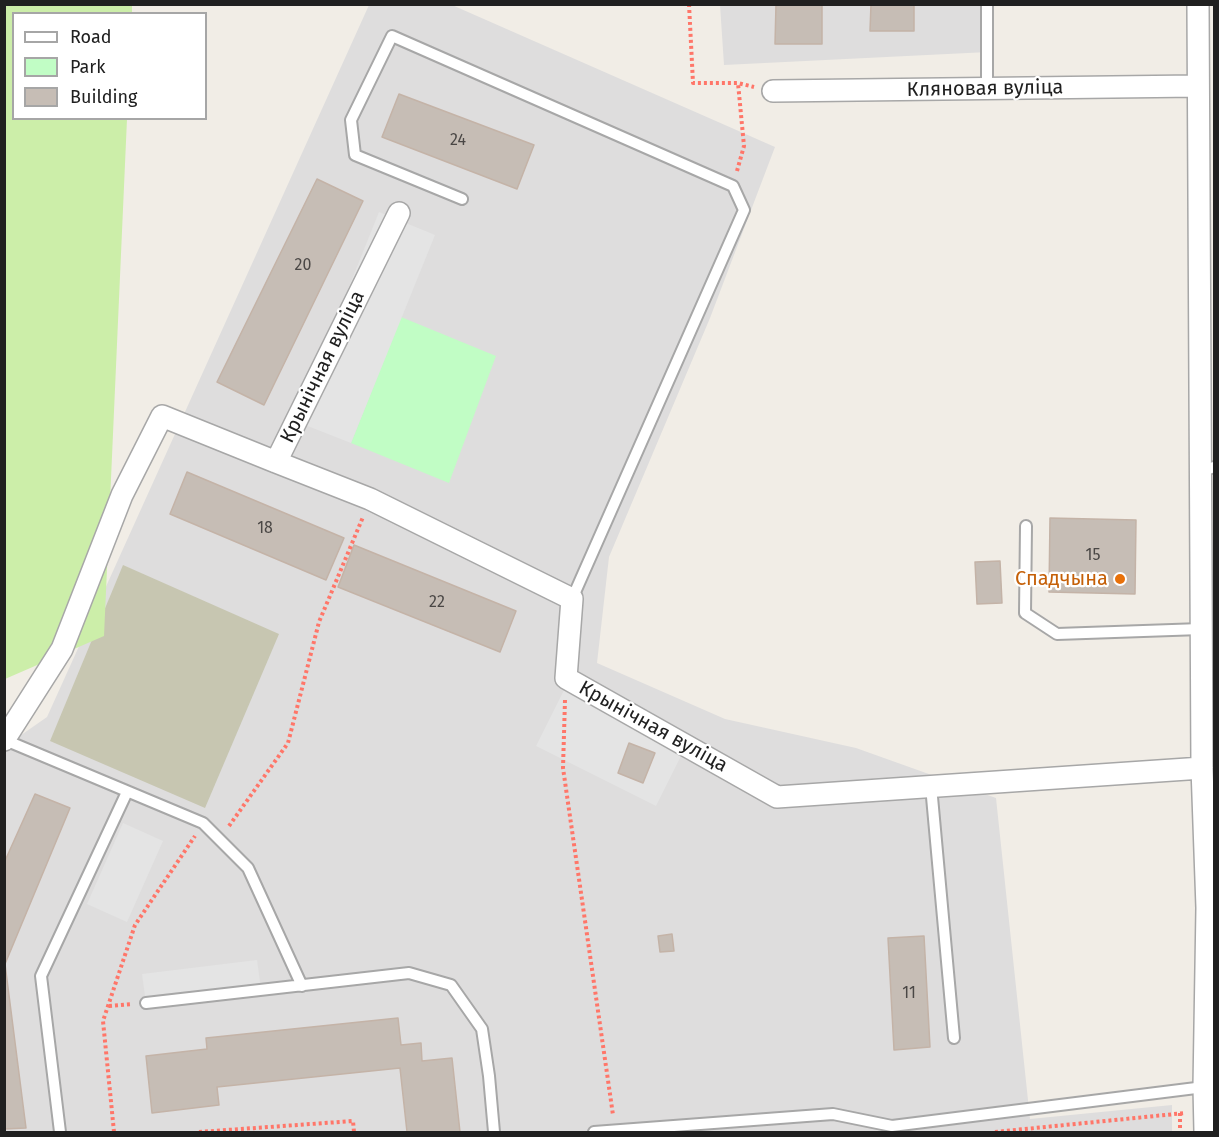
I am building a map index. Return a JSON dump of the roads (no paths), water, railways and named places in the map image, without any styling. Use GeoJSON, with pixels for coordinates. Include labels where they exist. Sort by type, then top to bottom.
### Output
{"type":"FeatureCollection","features":[{"type":"Feature","properties":{"kind":"street"},"geometry":{"type":"LineString","coordinates":[[1198,4],[1197,86],[1207,470],[1201,629],[1202,768],[1207,908],[1205,1132]]}},
{"type":"Feature","properties":{"kind":"street","name":"Кляновая вуліца"},"geometry":{"type":"LineString","coordinates":[[773,92],[1197,86]]}},
{"type":"Feature","properties":{"kind":"street","name":"Крынічная вуліца"},"geometry":{"type":"LineString","coordinates":[[399,213],[276,462],[370,500],[572,599],[566,678],[777,797],[1202,768]]}},
{"type":"Feature","properties":{"kind":"street"},"geometry":{"type":"LineString","coordinates":[[5,740],[62,649],[122,495],[162,416],[276,462]]}},
{"type":"Feature","properties":{"kind":"lane"},"geometry":{"type":"LineString","coordinates":[[987,4],[987,89]]}},
{"type":"Feature","properties":{"kind":"lane"},"geometry":{"type":"LineString","coordinates":[[462,199],[355,155],[351,120],[392,36],[733,186],[744,210],[572,599]]}},
{"type":"Feature","properties":{"kind":"lane"},"geometry":{"type":"LineString","coordinates":[[1026,526],[1025,613],[1057,634],[1201,629]]}},
{"type":"Feature","properties":{"kind":"lane"},"geometry":{"type":"LineString","coordinates":[[5,740],[203,823],[248,868],[302,986]]}},
{"type":"Feature","properties":{"kind":"lane"},"geometry":{"type":"LineString","coordinates":[[930,786],[954,1038]]}},
{"type":"Feature","properties":{"kind":"lane"},"geometry":{"type":"LineString","coordinates":[[60,1132],[41,976],[127,792]]}},
{"type":"Feature","properties":{"kind":"lane"},"geometry":{"type":"LineString","coordinates":[[146,1003],[409,973],[451,985],[482,1029],[494,1132]]}},
{"type":"Feature","properties":{"kind":"lane"},"geometry":{"type":"LineString","coordinates":[[594,1132],[833,1114],[892,1126],[1204,1087]]}},
{"type":"Feature","properties":{"kind":"place","name":"Спадчына"},"geometry":{"type":"Point","coordinates":[1120,579]}}]}
